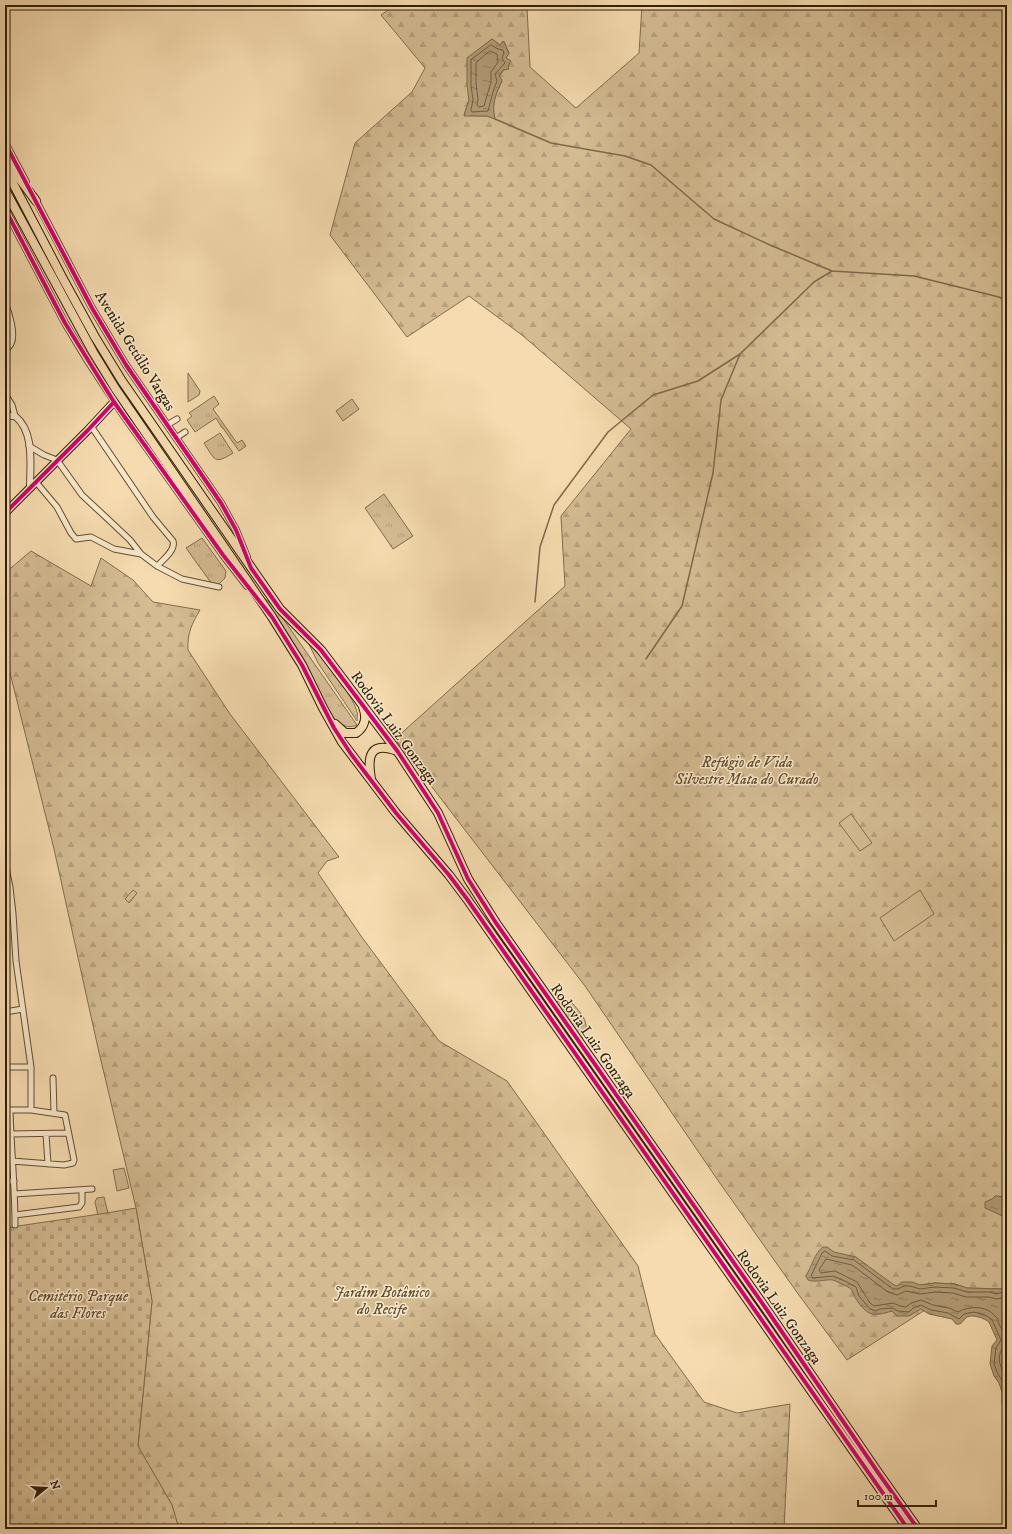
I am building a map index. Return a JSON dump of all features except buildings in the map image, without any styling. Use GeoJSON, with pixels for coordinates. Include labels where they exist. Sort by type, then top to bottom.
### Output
{"type":"FeatureCollection","features":[{"type":"Feature","properties":{"kind":"highway"},"geometry":{"type":"LineString","coordinates":[[5,159],[36,202]]}},
{"type":"Feature","properties":{"kind":"highway","name":"Rodovia Luiz Gonzaga"},"geometry":{"type":"LineString","coordinates":[[5,168],[98,344],[122,381],[280,609],[321,650],[398,752],[438,813],[468,879],[496,923],[918,1529]]}},
{"type":"Feature","properties":{"kind":"highway","name":"Rodovia Luiz Gonzaga"},"geometry":{"type":"LineString","coordinates":[[5,190],[93,352],[115,388],[272,616],[302,665],[342,742],[396,813],[467,898],[908,1529]]}},
{"type":"Feature","properties":{"kind":"highway"},"geometry":{"type":"LineString","coordinates":[[330,719],[345,733],[356,733],[363,726],[365,717],[362,703]]}},
{"type":"Feature","properties":{"kind":"highway"},"geometry":{"type":"LineString","coordinates":[[372,780],[369,766],[373,752],[381,747],[398,752]]}},
{"type":"Feature","properties":{"kind":"main road"},"geometry":{"type":"LineString","coordinates":[[5,513],[114,402]]}},
{"type":"Feature","properties":{"kind":"street","name":"Avenida Getúlio Vargas"},"geometry":{"type":"LineString","coordinates":[[5,143],[92,308],[126,365],[230,518],[251,568]]}},
{"type":"Feature","properties":{"kind":"street"},"geometry":{"type":"LineString","coordinates":[[5,210],[65,323],[114,402],[223,555],[272,616]]}},
{"type":"Feature","properties":{"kind":"street"},"geometry":{"type":"LineString","coordinates":[[5,303],[9,313],[13,334],[12,343],[5,351]]}},
{"type":"Feature","properties":{"kind":"street"},"geometry":{"type":"LineString","coordinates":[[5,394],[12,405],[15,416],[19,419],[24,428],[29,446],[30,488]]}},
{"type":"Feature","properties":{"kind":"street"},"geometry":{"type":"LineString","coordinates":[[5,416],[15,416]]}},
{"type":"Feature","properties":{"kind":"street"},"geometry":{"type":"LineString","coordinates":[[167,425],[177,419]]}},
{"type":"Feature","properties":{"kind":"street"},"geometry":{"type":"LineString","coordinates":[[91,426],[153,517],[174,544],[173,549],[157,566]]}},
{"type":"Feature","properties":{"kind":"street"},"geometry":{"type":"LineString","coordinates":[[176,438],[185,432]]}},
{"type":"Feature","properties":{"kind":"street"},"geometry":{"type":"LineString","coordinates":[[29,446],[48,457],[57,460],[82,495],[121,531],[141,554],[157,566],[182,579],[219,587]]}},
{"type":"Feature","properties":{"kind":"street"},"geometry":{"type":"LineString","coordinates":[[36,482],[57,507],[71,533],[76,539],[91,537],[114,549],[141,554]]}},
{"type":"Feature","properties":{"kind":"street"},"geometry":{"type":"LineString","coordinates":[[5,863],[10,887],[13,914],[14,948],[31,1067],[31,1110]]}},
{"type":"Feature","properties":{"kind":"street"},"geometry":{"type":"LineString","coordinates":[[5,1012],[23,1009]]}},
{"type":"Feature","properties":{"kind":"street"},"geometry":{"type":"LineString","coordinates":[[5,1067],[31,1067]]}},
{"type":"Feature","properties":{"kind":"street"},"geometry":{"type":"LineString","coordinates":[[53,1078],[54,1113]]}},
{"type":"Feature","properties":{"kind":"street"},"geometry":{"type":"LineString","coordinates":[[12,1161],[70,1164],[74,1160],[65,1116],[31,1110],[7,1110],[10,1134],[7,1141],[12,1161],[14,1181],[15,1225]]}},
{"type":"Feature","properties":{"kind":"street"},"geometry":{"type":"LineString","coordinates":[[10,1134],[68,1133]]}},
{"type":"Feature","properties":{"kind":"street"},"geometry":{"type":"LineString","coordinates":[[46,1134],[48,1164]]}},
{"type":"Feature","properties":{"kind":"street"},"geometry":{"type":"LineString","coordinates":[[5,1181],[14,1181]]}},
{"type":"Feature","properties":{"kind":"street"},"geometry":{"type":"LineString","coordinates":[[14,1194],[92,1189]]}},
{"type":"Feature","properties":{"kind":"street"},"geometry":{"type":"LineString","coordinates":[[15,1215],[79,1207],[82,1203],[82,1190]]}},
{"type":"Feature","properties":{"kind":"green space","name":"Refúgio de Vida Silvestre Mata do Curado"},"geometry":{"type":"Polygon","coordinates":[[[395,5],[525,5],[527,7],[530,67],[576,108],[639,53],[642,5],[1007,5],[1007,1197],[995,1196],[985,1207],[1007,1218],[1007,1285],[1004,1289],[967,1288],[955,1284],[935,1283],[920,1285],[925,1310],[847,1360],[717,1179],[585,986],[395,739],[565,586],[561,516],[631,429],[522,335],[469,296],[407,337],[330,235],[355,143],[412,92],[425,68],[381,15],[395,5]],[[492,39],[468,58],[469,100],[464,115],[487,116],[495,119],[494,104],[502,81],[499,76],[508,66],[506,58],[509,53],[504,41],[500,45],[492,39]]]}},
{"type":"Feature","properties":{"kind":"green space"},"geometry":{"type":"Polygon","coordinates":[[[188,373],[200,391],[199,395],[188,402],[188,373]]]}},
{"type":"Feature","properties":{"kind":"green space"},"geometry":{"type":"Polygon","coordinates":[[[214,396],[219,404],[213,409],[237,443],[242,440],[246,446],[239,451],[216,418],[195,432],[187,420],[192,416],[189,413],[214,396]]]}},
{"type":"Feature","properties":{"kind":"green space"},"geometry":{"type":"Polygon","coordinates":[[[352,399],[359,409],[343,421],[336,411],[352,399]]]}},
{"type":"Feature","properties":{"kind":"green space"},"geometry":{"type":"Polygon","coordinates":[[[220,433],[233,453],[218,460],[213,457],[204,443],[220,433]]]}},
{"type":"Feature","properties":{"kind":"green space"},"geometry":{"type":"Polygon","coordinates":[[[384,494],[413,536],[393,549],[365,508],[384,494]]]}},
{"type":"Feature","properties":{"kind":"green space"},"geometry":{"type":"Polygon","coordinates":[[[202,538],[226,571],[225,578],[217,586],[212,584],[186,548],[202,538]]]}},
{"type":"Feature","properties":{"kind":"green space","name":"Jardim Botânico do Recife"},"geometry":{"type":"Polygon","coordinates":[[[31,551],[91,586],[101,558],[133,580],[153,602],[200,610],[188,639],[188,650],[230,714],[339,857],[327,861],[318,873],[361,936],[439,1041],[507,1081],[638,1266],[655,1334],[704,1402],[737,1413],[790,1404],[784,1529],[179,1529],[172,1505],[138,1447],[152,1301],[136,1208],[98,1048],[54,849],[5,653],[5,573],[31,551]]]}},
{"type":"Feature","properties":{"kind":"green space"},"geometry":{"type":"Polygon","coordinates":[[[264,598],[275,607],[357,725],[349,727],[342,725],[331,715],[264,598]]]}},
{"type":"Feature","properties":{"kind":"green space"},"geometry":{"type":"Polygon","coordinates":[[[306,638],[349,694],[357,713],[357,721],[318,663],[306,638]]]}},
{"type":"Feature","properties":{"kind":"green space"},"geometry":{"type":"Polygon","coordinates":[[[851,814],[872,843],[860,851],[839,823],[851,814]]]}},
{"type":"Feature","properties":{"kind":"green space"},"geometry":{"type":"Polygon","coordinates":[[[133,890],[137,893],[129,903],[125,899],[133,890]]]}},
{"type":"Feature","properties":{"kind":"green space"},"geometry":{"type":"Polygon","coordinates":[[[920,890],[934,914],[894,941],[880,918],[920,890]]]}},
{"type":"Feature","properties":{"kind":"green space"},"geometry":{"type":"Polygon","coordinates":[[[555,1002],[571,1002],[582,1015],[586,1024],[586,1029],[582,1039],[555,1002]]]}},
{"type":"Feature","properties":{"kind":"green space"},"geometry":{"type":"Polygon","coordinates":[[[124,1168],[129,1188],[117,1191],[113,1170],[124,1168]]]}},
{"type":"Feature","properties":{"kind":"green space"},"geometry":{"type":"Polygon","coordinates":[[[104,1197],[108,1213],[98,1215],[95,1202],[97,1198],[104,1197]]]}},
{"type":"Feature","properties":{"kind":"green space","name":"Cemitério Parque das Flores"},"geometry":{"type":"Polygon","coordinates":[[[136,1208],[152,1301],[138,1446],[172,1505],[179,1529],[5,1529],[5,1228],[136,1208]]]}},
{"type":"Feature","properties":{"kind":"water"},"geometry":{"type":"Polygon","coordinates":[[[492,39],[500,45],[503,41],[509,53],[506,58],[511,61],[508,66],[509,69],[503,70],[499,76],[502,80],[494,104],[495,119],[487,116],[464,116],[469,100],[467,85],[467,58],[492,39]]]}},
{"type":"Feature","properties":{"kind":"water"},"geometry":{"type":"Polygon","coordinates":[[[995,1196],[1007,1197],[1007,1218],[985,1208],[985,1202],[995,1196]]]}},
{"type":"Feature","properties":{"kind":"water"},"geometry":{"type":"Polygon","coordinates":[[[823,1247],[827,1247],[834,1252],[856,1257],[897,1286],[902,1282],[912,1282],[920,1285],[935,1283],[955,1284],[967,1288],[1004,1289],[1007,1286],[1007,1412],[1002,1403],[1002,1392],[999,1383],[994,1376],[990,1364],[992,1346],[997,1340],[989,1322],[975,1316],[969,1316],[960,1324],[956,1324],[952,1319],[929,1314],[921,1309],[909,1316],[897,1316],[892,1311],[880,1314],[871,1314],[864,1309],[851,1290],[847,1287],[833,1280],[808,1280],[806,1276],[815,1256],[823,1247]]]}},
{"type":"Feature","properties":{"kind":"waterway"},"geometry":{"type":"LineString","coordinates":[[495,119],[551,143],[625,156],[651,165],[714,219],[770,245],[832,271],[914,276],[999,297],[1007,301]]}},
{"type":"Feature","properties":{"kind":"waterway"},"geometry":{"type":"LineString","coordinates":[[535,602],[540,547],[554,505],[608,432],[653,395],[698,381],[740,354],[814,282],[832,271]]}},
{"type":"Feature","properties":{"kind":"waterway"},"geometry":{"type":"LineString","coordinates":[[646,659],[682,606],[713,473],[721,400],[740,354]]}},
{"type":"Feature","properties":{"kind":"cycle path"},"geometry":{"type":"LineString","coordinates":[[5,143],[92,308],[126,365],[221,503],[236,530],[251,568],[280,609],[321,650],[398,752],[438,813],[468,879],[496,923],[918,1529]]}},
{"type":"Feature","properties":{"kind":"cycle path"},"geometry":{"type":"LineString","coordinates":[[5,209],[65,323],[114,402],[223,555],[272,617],[302,665],[334,728],[351,754],[396,813],[449,875],[467,899],[908,1529]]}},
{"type":"Feature","properties":{"kind":"cycle path"},"geometry":{"type":"LineString","coordinates":[[5,513],[114,402]]}}]}
